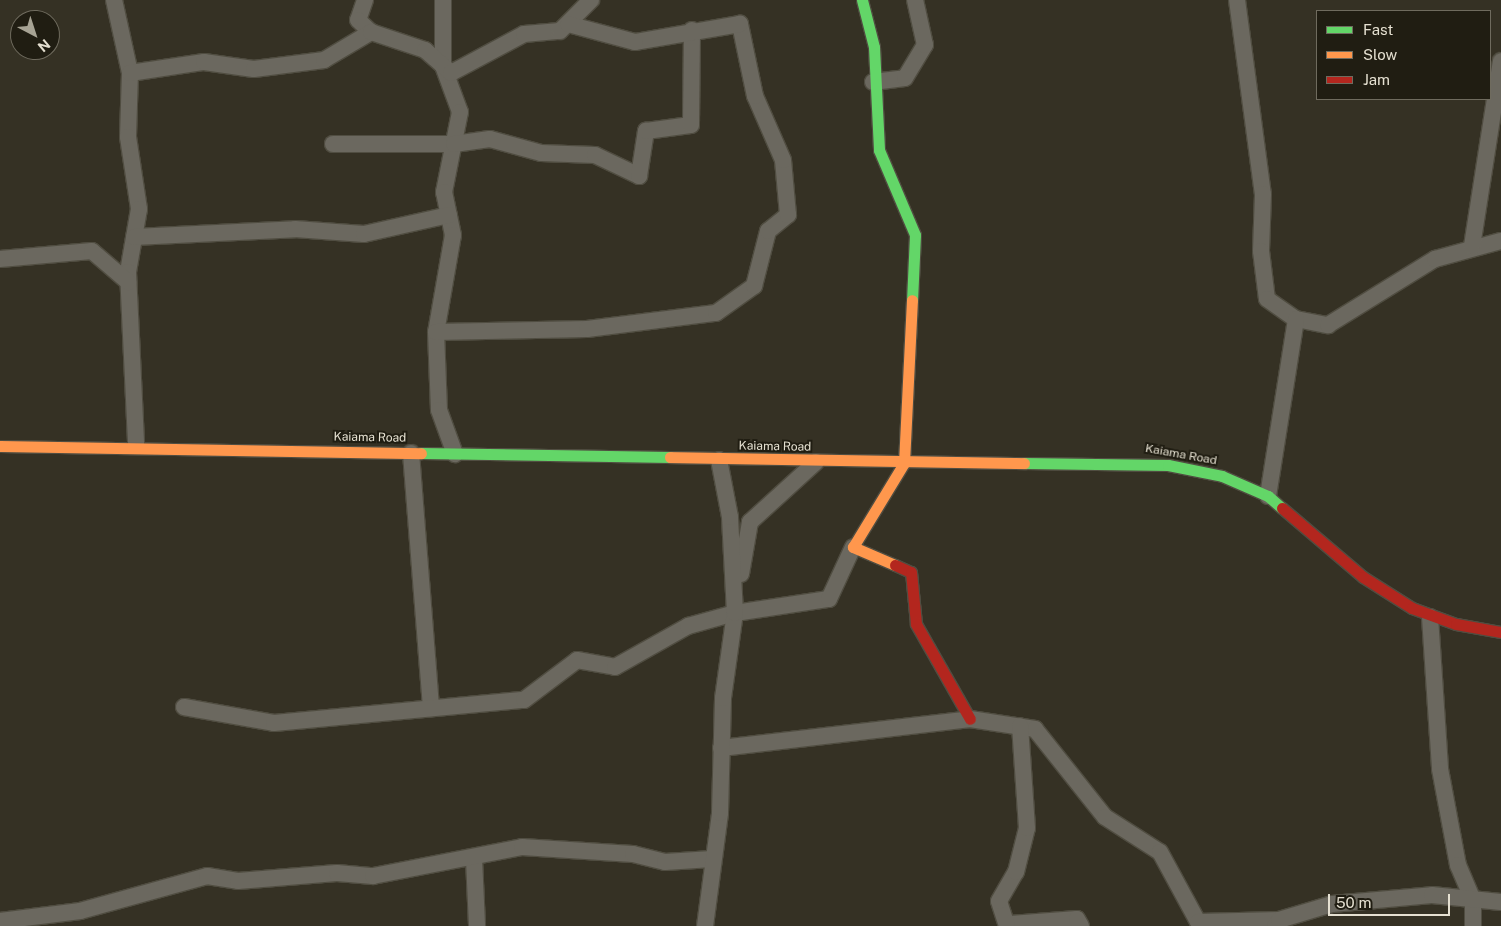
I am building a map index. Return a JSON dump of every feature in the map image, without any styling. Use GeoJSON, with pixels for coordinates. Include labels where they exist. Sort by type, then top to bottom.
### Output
{"type":"FeatureCollection","features":[{"type":"Feature","properties":{"kind":"main road"},"geometry":{"type":"LineString","coordinates":[[862,0],[874,47],[873,82],[878,150],[915,234],[904,463],[853,547],[911,572],[916,624],[970,719]]}},
{"type":"Feature","properties":{"kind":"main road","name":"Kaiama Road"},"geometry":{"type":"LineString","coordinates":[[0,446],[136,444],[455,454],[816,462],[1138,461],[1222,476],[1268,496],[1363,577],[1430,617],[1501,632]]}},
{"type":"Feature","properties":{"kind":"street"},"geometry":{"type":"LineString","coordinates":[[114,0],[130,73],[128,138],[139,209],[128,282],[136,444]]}},
{"type":"Feature","properties":{"kind":"street"},"geometry":{"type":"LineString","coordinates":[[365,0],[358,20],[372,32],[425,50],[451,73],[524,34],[560,31],[591,0]]}},
{"type":"Feature","properties":{"kind":"street"},"geometry":{"type":"LineString","coordinates":[[443,0],[443,66],[460,112],[444,192],[453,235],[436,332],[439,410],[455,454]]}},
{"type":"Feature","properties":{"kind":"street"},"geometry":{"type":"LineString","coordinates":[[873,82],[905,78],[925,45],[915,0]]}},
{"type":"Feature","properties":{"kind":"street"},"geometry":{"type":"LineString","coordinates":[[1237,0],[1263,194],[1261,251],[1267,300],[1296,318],[1328,325],[1412,271],[1472,246],[1501,241]]}},
{"type":"Feature","properties":{"kind":"street"},"geometry":{"type":"LineString","coordinates":[[436,332],[588,329],[716,313],[754,286],[768,231],[788,216],[783,160],[756,96],[740,24],[692,30],[635,42],[568,24]]}},
{"type":"Feature","properties":{"kind":"street"},"geometry":{"type":"LineString","coordinates":[[333,144],[454,144],[490,139],[541,153],[595,155],[639,176],[646,131],[691,124],[692,30]]}},
{"type":"Feature","properties":{"kind":"street"},"geometry":{"type":"LineString","coordinates":[[130,73],[204,62],[254,69],[324,60],[372,32]]}},
{"type":"Feature","properties":{"kind":"street"},"geometry":{"type":"LineString","coordinates":[[1472,246],[1501,61]]}},
{"type":"Feature","properties":{"kind":"street"},"geometry":{"type":"LineString","coordinates":[[134,237],[295,229],[364,234],[449,215]]}},
{"type":"Feature","properties":{"kind":"street"},"geometry":{"type":"LineString","coordinates":[[0,259],[92,251],[128,282]]}},
{"type":"Feature","properties":{"kind":"street"},"geometry":{"type":"LineString","coordinates":[[1268,496],[1296,318]]}},
{"type":"Feature","properties":{"kind":"street"},"geometry":{"type":"LineString","coordinates":[[411,452],[431,708]]}},
{"type":"Feature","properties":{"kind":"street"},"geometry":{"type":"LineString","coordinates":[[718,460],[730,517],[735,613]]}},
{"type":"Feature","properties":{"kind":"street"},"geometry":{"type":"LineString","coordinates":[[705,926],[712,859],[720,813],[721,748],[735,613],[750,522],[816,462]]}},
{"type":"Feature","properties":{"kind":"street"},"geometry":{"type":"LineString","coordinates":[[184,707],[274,723],[524,700],[577,660],[615,667],[688,626],[735,613],[829,599],[853,547]]}},
{"type":"Feature","properties":{"kind":"street"},"geometry":{"type":"LineString","coordinates":[[1430,617],[1440,769],[1458,865],[1473,900],[1473,926]]}},
{"type":"Feature","properties":{"kind":"street"},"geometry":{"type":"LineString","coordinates":[[721,748],[970,719],[1020,726],[1035,729],[1105,817],[1160,852],[1198,922],[1277,923],[1332,904],[1432,895],[1501,902]]}},
{"type":"Feature","properties":{"kind":"street"},"geometry":{"type":"LineString","coordinates":[[1020,726],[1027,828],[1016,872],[999,901],[1009,925],[1077,919],[1080,926]]}},
{"type":"Feature","properties":{"kind":"street"},"geometry":{"type":"LineString","coordinates":[[0,922],[80,911],[207,876],[238,881],[337,873],[373,876],[474,859],[522,847],[633,854],[665,862],[712,859]]}},
{"type":"Feature","properties":{"kind":"street"},"geometry":{"type":"LineString","coordinates":[[474,859],[477,926]]}},
{"type":"Feature","properties":{"kind":"traffic: fast"},"geometry":{"type":"LineString","coordinates":[[862,0],[874,47],[879,150],[915,235],[912,300]]}},
{"type":"Feature","properties":{"kind":"traffic: fast"},"geometry":{"type":"LineString","coordinates":[[421,453],[670,457]]}},
{"type":"Feature","properties":{"kind":"traffic: fast"},"geometry":{"type":"LineString","coordinates":[[1024,463],[1168,465],[1222,476],[1268,496],[1282,508]]}},
{"type":"Feature","properties":{"kind":"traffic: slow"},"geometry":{"type":"LineString","coordinates":[[895,565],[853,547],[904,463],[912,300]]}},
{"type":"Feature","properties":{"kind":"traffic: slow"},"geometry":{"type":"LineString","coordinates":[[0,446],[421,453]]}},
{"type":"Feature","properties":{"kind":"traffic: slow"},"geometry":{"type":"LineString","coordinates":[[670,457],[1024,463]]}},
{"type":"Feature","properties":{"kind":"traffic: jam"},"geometry":{"type":"LineString","coordinates":[[1282,508],[1363,577],[1412,608],[1456,624],[1501,632]]}},
{"type":"Feature","properties":{"kind":"traffic: jam"},"geometry":{"type":"LineString","coordinates":[[895,565],[911,572],[916,624],[970,719]]}}]}
